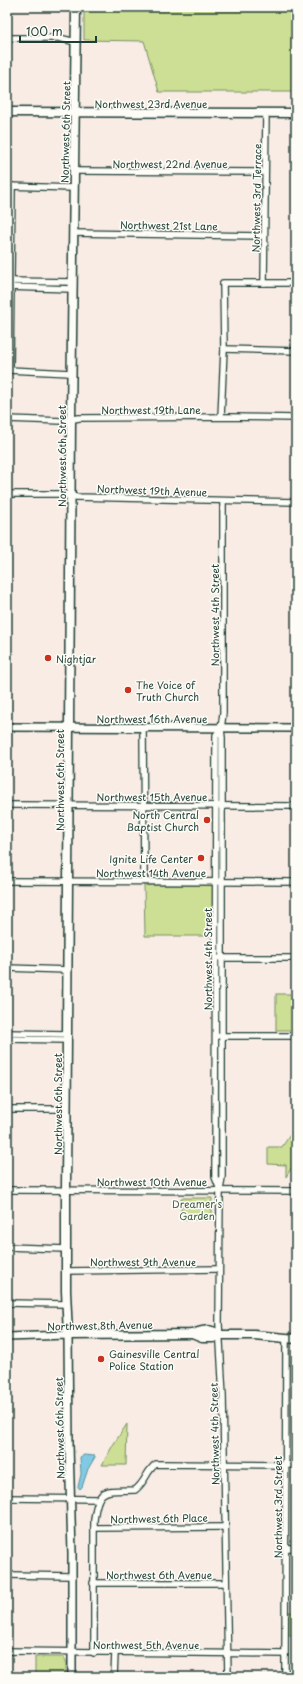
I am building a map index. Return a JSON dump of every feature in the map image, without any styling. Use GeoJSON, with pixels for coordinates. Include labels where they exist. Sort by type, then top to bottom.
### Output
{"type":"FeatureCollection","features":[{"type":"Feature","properties":{"kind":"main road","name":"Northwest 6th Street"},"geometry":{"type":"LineString","coordinates":[[68,1335],[66,1304],[66,1190],[70,496],[76,7]]}},
{"type":"Feature","properties":{"kind":"main road","name":"Northwest 23rd Avenue"},"geometry":{"type":"LineString","coordinates":[[7,112],[296,113]]}},
{"type":"Feature","properties":{"kind":"main road","name":"Northwest 8th Avenue"},"geometry":{"type":"LineString","coordinates":[[68,1335],[192,1334],[203,1330],[213,1330],[220,1335],[254,1335],[296,1339]]}},
{"type":"Feature","properties":{"kind":"street"},"geometry":{"type":"LineString","coordinates":[[7,38],[59,38],[76,42]]}},
{"type":"Feature","properties":{"kind":"street","name":"Northwest 3rd Terrace"},"geometry":{"type":"LineString","coordinates":[[264,283],[264,236],[266,227],[266,112]]}},
{"type":"Feature","properties":{"kind":"street","name":"Northwest 22nd Avenue"},"geometry":{"type":"LineString","coordinates":[[74,171],[265,172]]}},
{"type":"Feature","properties":{"kind":"street"},"geometry":{"type":"LineString","coordinates":[[71,373],[8,370],[9,186],[74,188]]}},
{"type":"Feature","properties":{"kind":"street","name":"Northwest 21st Lane"},"geometry":{"type":"LineString","coordinates":[[73,233],[264,236]]}},
{"type":"Feature","properties":{"kind":"street"},"geometry":{"type":"LineString","coordinates":[[221,417],[224,349],[223,283],[296,283]]}},
{"type":"Feature","properties":{"kind":"street"},"geometry":{"type":"LineString","coordinates":[[9,284],[72,285]]}},
{"type":"Feature","properties":{"kind":"street"},"geometry":{"type":"LineString","coordinates":[[224,349],[296,351]]}},
{"type":"Feature","properties":{"kind":"street","name":"Northwest 19th Lane"},"geometry":{"type":"LineString","coordinates":[[7,418],[63,421],[79,418],[296,418]]}},
{"type":"Feature","properties":{"kind":"street","name":"Northwest 19th Avenue"},"geometry":{"type":"LineString","coordinates":[[7,494],[62,494],[70,496],[296,502]]}},
{"type":"Feature","properties":{"kind":"street","name":"Northwest 4th Street"},"geometry":{"type":"LineString","coordinates":[[224,501],[223,713],[220,729],[216,735],[215,806],[219,881],[219,958],[222,1036],[222,1177],[220,1190],[219,1269],[228,1677]]}},
{"type":"Feature","properties":{"kind":"street","name":"Northwest 16th Avenue"},"geometry":{"type":"LineString","coordinates":[[7,727],[220,729],[296,728]]}},
{"type":"Feature","properties":{"kind":"street"},"geometry":{"type":"LineString","coordinates":[[143,728],[144,881]]}},
{"type":"Feature","properties":{"kind":"street","name":"Northwest 4th Street"},"geometry":{"type":"LineString","coordinates":[[219,881],[223,806],[222,738],[220,729]]}},
{"type":"Feature","properties":{"kind":"street","name":"Northwest 15th Avenue"},"geometry":{"type":"LineString","coordinates":[[7,805],[296,806]]}},
{"type":"Feature","properties":{"kind":"street","name":"Northwest 14th Avenue"},"geometry":{"type":"LineString","coordinates":[[7,881],[296,882]]}},
{"type":"Feature","properties":{"kind":"street"},"geometry":{"type":"LineString","coordinates":[[219,958],[296,958]]}},
{"type":"Feature","properties":{"kind":"street","name":"Northwest 4th Street"},"geometry":{"type":"LineString","coordinates":[[219,958],[216,1036],[215,1177],[220,1190]]}},
{"type":"Feature","properties":{"kind":"street"},"geometry":{"type":"LineString","coordinates":[[7,968],[68,970]]}},
{"type":"Feature","properties":{"kind":"street"},"geometry":{"type":"LineString","coordinates":[[7,1033],[67,1037]]}},
{"type":"Feature","properties":{"kind":"street"},"geometry":{"type":"LineString","coordinates":[[216,1036],[296,1036]]}},
{"type":"Feature","properties":{"kind":"street"},"geometry":{"type":"LineString","coordinates":[[7,1039],[67,1037]]}},
{"type":"Feature","properties":{"kind":"street"},"geometry":{"type":"LineString","coordinates":[[7,1110],[67,1110]]}},
{"type":"Feature","properties":{"kind":"street"},"geometry":{"type":"LineString","coordinates":[[215,1111],[222,1111]]}},
{"type":"Feature","properties":{"kind":"street"},"geometry":{"type":"LineString","coordinates":[[215,1151],[222,1149]]}},
{"type":"Feature","properties":{"kind":"street","name":"Northwest 10th Avenue"},"geometry":{"type":"LineString","coordinates":[[7,1190],[220,1190],[296,1192]]}},
{"type":"Feature","properties":{"kind":"street"},"geometry":{"type":"LineString","coordinates":[[7,1247],[66,1249]]}},
{"type":"Feature","properties":{"kind":"street","name":"Northwest 9th Avenue"},"geometry":{"type":"LineString","coordinates":[[66,1271],[219,1269]]}},
{"type":"Feature","properties":{"kind":"street"},"geometry":{"type":"LineString","coordinates":[[7,1303],[66,1304]]}},
{"type":"Feature","properties":{"kind":"street","name":"Northwest 8th Avenue"},"geometry":{"type":"LineString","coordinates":[[7,1337],[68,1335]]}},
{"type":"Feature","properties":{"kind":"street","name":"Northwest 6th Street"},"geometry":{"type":"LineString","coordinates":[[68,1335],[68,1403],[72,1553],[72,1677]]}},
{"type":"Feature","properties":{"kind":"street","name":"Northwest 3rd Street"},"geometry":{"type":"LineString","coordinates":[[285,1677],[286,1337]]}},
{"type":"Feature","properties":{"kind":"street"},"geometry":{"type":"LineString","coordinates":[[94,1653],[94,1528],[98,1499],[106,1491],[135,1490],[141,1485],[150,1468],[156,1464],[296,1465]]}},
{"type":"Feature","properties":{"kind":"street"},"geometry":{"type":"LineString","coordinates":[[7,1498],[98,1499]]}},
{"type":"Feature","properties":{"kind":"street","name":"Northwest 6th Place"},"geometry":{"type":"LineString","coordinates":[[94,1528],[224,1527]]}},
{"type":"Feature","properties":{"kind":"street"},"geometry":{"type":"LineString","coordinates":[[285,1548],[296,1548]]}},
{"type":"Feature","properties":{"kind":"street"},"geometry":{"type":"LineString","coordinates":[[7,1575],[72,1576]]}},
{"type":"Feature","properties":{"kind":"street","name":"Northwest 6th Avenue"},"geometry":{"type":"LineString","coordinates":[[93,1583],[226,1583]]}},
{"type":"Feature","properties":{"kind":"street","name":"Northwest 5th Avenue"},"geometry":{"type":"LineString","coordinates":[[7,1651],[285,1654]]}},
{"type":"Feature","properties":{"kind":"street"},"geometry":{"type":"LineString","coordinates":[[114,1677],[115,1653]]}},
{"type":"Feature","properties":{"kind":"green space"},"geometry":{"type":"Polygon","coordinates":[[[84,7],[296,7],[296,92],[159,92],[144,41],[84,40],[84,7]]]}},
{"type":"Feature","properties":{"kind":"green space"},"geometry":{"type":"Polygon","coordinates":[[[144,885],[213,885],[213,936],[145,936],[144,885]]]}},
{"type":"Feature","properties":{"kind":"green space"},"geometry":{"type":"Polygon","coordinates":[[[276,994],[296,994],[296,1030],[276,1030],[276,994]]]}},
{"type":"Feature","properties":{"kind":"green space"},"geometry":{"type":"Polygon","coordinates":[[[296,1126],[296,1160],[286,1177],[286,1165],[268,1164],[268,1147],[282,1147],[296,1126]]]}},
{"type":"Feature","properties":{"kind":"green space","name":"Dreamer's Garden"},"geometry":{"type":"Polygon","coordinates":[[[181,1198],[212,1198],[212,1220],[181,1219],[181,1198]]]}},
{"type":"Feature","properties":{"kind":"green space"},"geometry":{"type":"Polygon","coordinates":[[[127,1424],[126,1465],[102,1465],[113,1445],[127,1424]]]}},
{"type":"Feature","properties":{"kind":"green space"},"geometry":{"type":"Polygon","coordinates":[[[289,1612],[296,1612],[296,1635],[289,1635],[289,1612]]]}},
{"type":"Feature","properties":{"kind":"green space"},"geometry":{"type":"Polygon","coordinates":[[[35,1657],[64,1657],[66,1661],[66,1677],[35,1677],[35,1657]]]}},
{"type":"Feature","properties":{"kind":"water"},"geometry":{"type":"Polygon","coordinates":[[[84,1455],[95,1457],[88,1469],[80,1489],[78,1487],[81,1474],[80,1457],[84,1455]]]}},
{"type":"Feature","properties":{"kind":"place","name":"Nightjar"},"geometry":{"type":"Point","coordinates":[48,658]}},
{"type":"Feature","properties":{"kind":"place","name":"The Voice of Truth Church"},"geometry":{"type":"Point","coordinates":[128,690]}},
{"type":"Feature","properties":{"kind":"place","name":"North Central Baptist Church"},"geometry":{"type":"Point","coordinates":[207,820]}},
{"type":"Feature","properties":{"kind":"place","name":"Ignite Life Center"},"geometry":{"type":"Point","coordinates":[201,858]}},
{"type":"Feature","properties":{"kind":"place","name":"Gainesville Central Police Station"},"geometry":{"type":"Point","coordinates":[101,1359]}}]}
